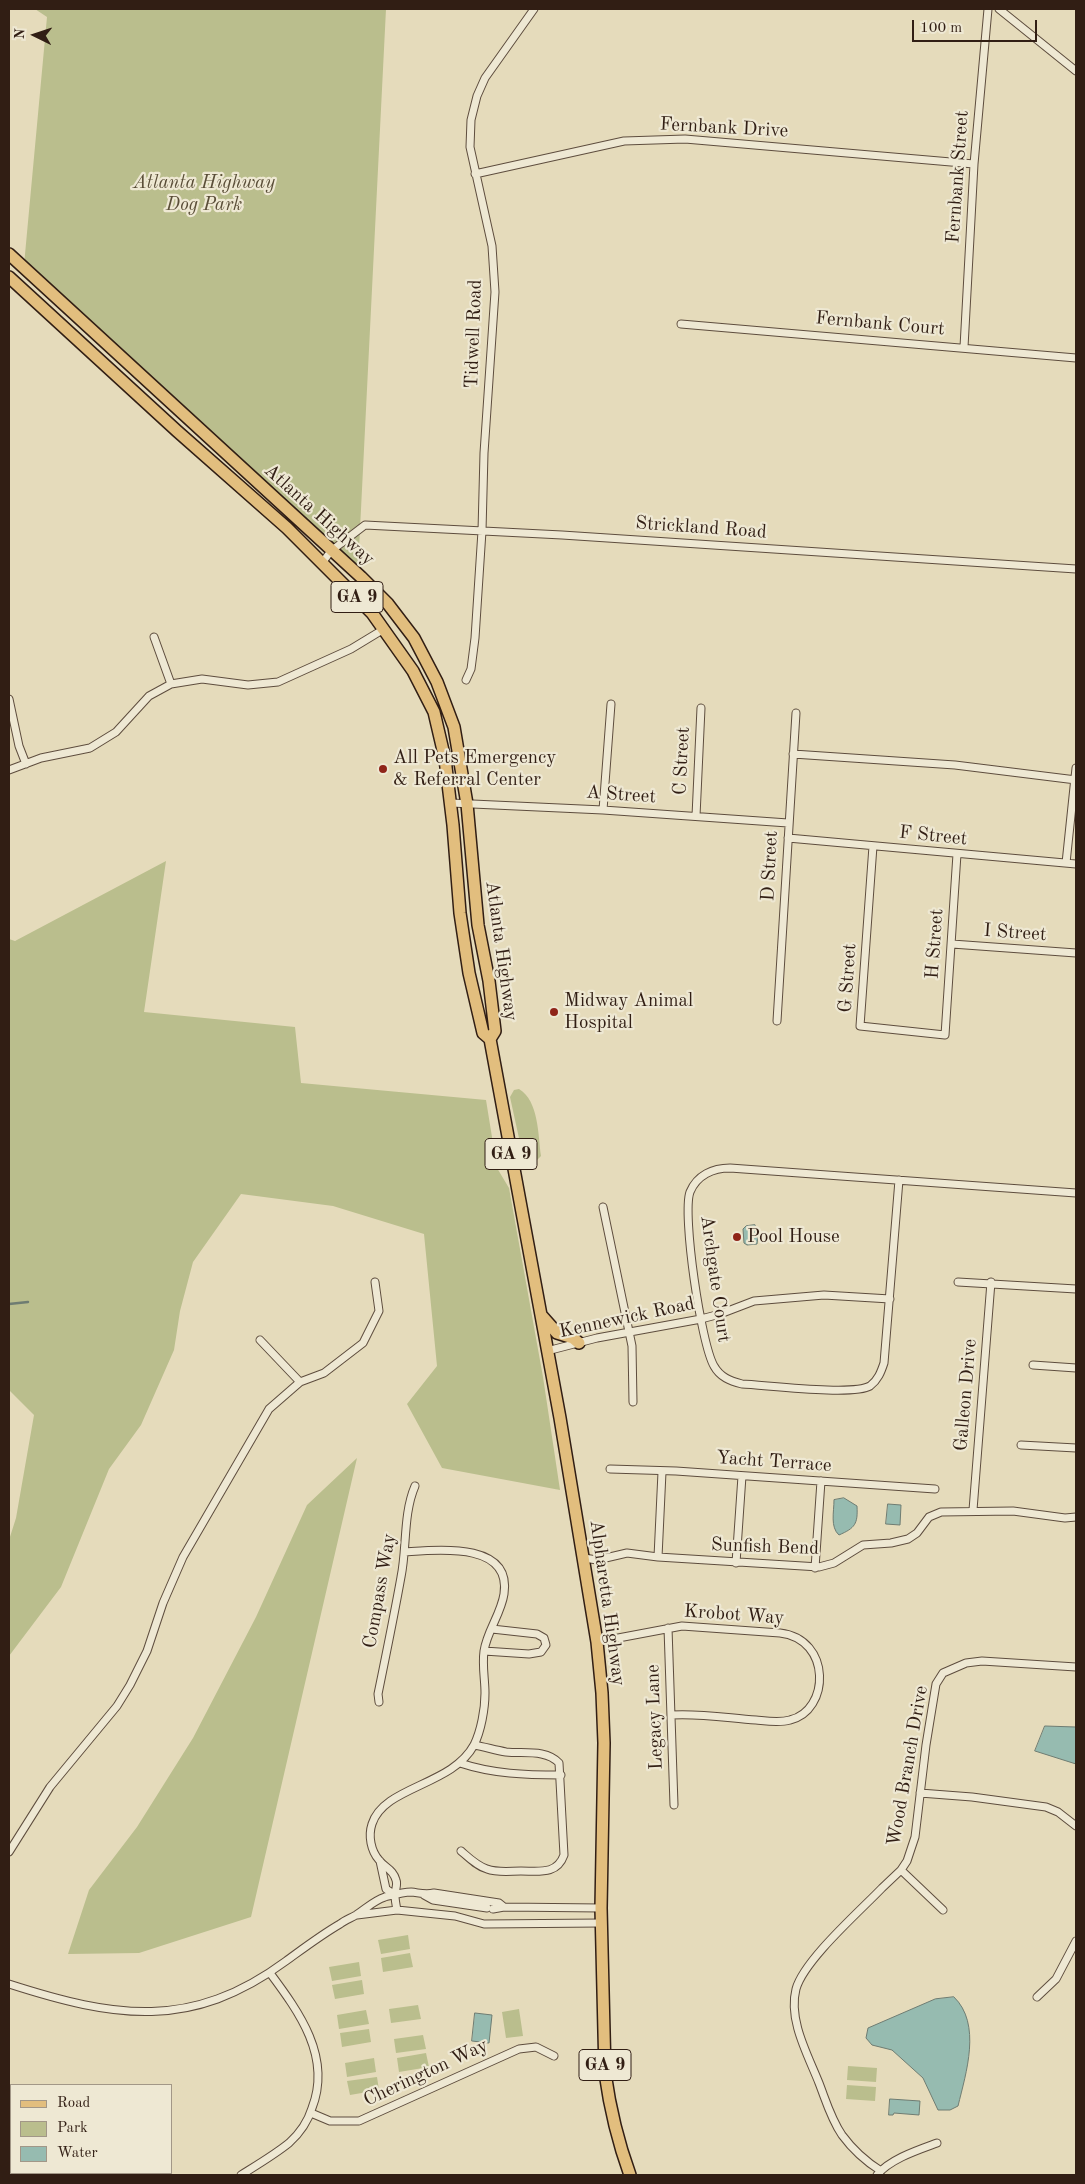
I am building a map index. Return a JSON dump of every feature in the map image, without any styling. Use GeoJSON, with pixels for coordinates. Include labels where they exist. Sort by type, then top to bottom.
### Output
{"type":"FeatureCollection","features":[{"type":"Feature","properties":{"kind":"main road","name":"Atlanta Highway"},"geometry":{"type":"LineString","coordinates":[[9,254],[388,604],[414,638],[431,670],[454,727],[467,804],[477,917],[495,1031],[490,1039],[483,1033],[467,960],[460,913],[451,803],[445,759],[434,712],[413,671],[372,613],[322,562],[287,528],[177,431],[9,277]]}},
{"type":"Feature","properties":{"kind":"main road","name":"Alpharetta Highway"},"geometry":{"type":"LineString","coordinates":[[490,1039],[584,1558],[597,1642],[604,1743],[601,1923],[606,2073],[618,2141],[630,2175]]}},
{"type":"Feature","properties":{"kind":"main road"},"geometry":{"type":"LineString","coordinates":[[540,1314],[557,1333],[573,1338],[579,1343]]}},
{"type":"Feature","properties":{"kind":"street","name":"Tidwell Road"},"geometry":{"type":"LineString","coordinates":[[466,680],[471,669],[473,653],[482,531],[484,453],[495,292],[492,246],[470,147],[471,120],[477,96],[485,78],[534,9]]}},
{"type":"Feature","properties":{"kind":"street","name":"Fernbank Street"},"geometry":{"type":"LineString","coordinates":[[964,347],[974,164],[988,9]]}},
{"type":"Feature","properties":{"kind":"street"},"geometry":{"type":"LineString","coordinates":[[999,9],[1076,71]]}},
{"type":"Feature","properties":{"kind":"street","name":"Fernbank Drive"},"geometry":{"type":"LineString","coordinates":[[475,174],[624,141],[685,139],[974,164]]}},
{"type":"Feature","properties":{"kind":"street","name":"Fernbank Court"},"geometry":{"type":"LineString","coordinates":[[681,324],[1076,358]]}},
{"type":"Feature","properties":{"kind":"street","name":"Strickland Road"},"geometry":{"type":"LineString","coordinates":[[322,562],[331,551],[365,525],[1076,569]]}},
{"type":"Feature","properties":{"kind":"street"},"geometry":{"type":"LineString","coordinates":[[9,770],[41,758],[90,748],[116,732],[149,696],[171,684],[202,680],[248,685],[278,682],[351,649],[384,630]]}},
{"type":"Feature","properties":{"kind":"street"},"geometry":{"type":"LineString","coordinates":[[154,636],[171,684]]}},
{"type":"Feature","properties":{"kind":"street"},"geometry":{"type":"LineString","coordinates":[[9,699],[14,728],[26,764]]}},
{"type":"Feature","properties":{"kind":"street"},"geometry":{"type":"LineString","coordinates":[[603,810],[611,704]]}},
{"type":"Feature","properties":{"kind":"street","name":"C Street"},"geometry":{"type":"LineString","coordinates":[[696,816],[701,708]]}},
{"type":"Feature","properties":{"kind":"street","name":"D Street"},"geometry":{"type":"LineString","coordinates":[[777,1021],[796,713]]}},
{"type":"Feature","properties":{"kind":"street"},"geometry":{"type":"LineString","coordinates":[[794,754],[955,765],[1076,780]]}},
{"type":"Feature","properties":{"kind":"street"},"geometry":{"type":"LineString","coordinates":[[1066,863],[1076,768]]}},
{"type":"Feature","properties":{"kind":"street","name":"A Street"},"geometry":{"type":"LineString","coordinates":[[451,803],[603,810],[788,823]]}},
{"type":"Feature","properties":{"kind":"street","name":"F Street"},"geometry":{"type":"LineString","coordinates":[[788,838],[1076,864]]}},
{"type":"Feature","properties":{"kind":"street","name":"G Street"},"geometry":{"type":"LineString","coordinates":[[873,846],[860,1026],[945,1035]]}},
{"type":"Feature","properties":{"kind":"street","name":"H Street"},"geometry":{"type":"LineString","coordinates":[[945,1035],[958,854]]}},
{"type":"Feature","properties":{"kind":"street","name":"I Street"},"geometry":{"type":"LineString","coordinates":[[952,944],[1076,953]]}},
{"type":"Feature","properties":{"kind":"street","name":"Archgate Court"},"geometry":{"type":"LineString","coordinates":[[899,1180],[884,1363],[878,1378],[869,1387],[844,1390],[742,1384],[720,1374],[711,1360],[693,1275],[688,1208],[692,1187],[703,1176],[719,1169],[730,1168],[899,1180],[1076,1193]]}},
{"type":"Feature","properties":{"kind":"street"},"geometry":{"type":"LineString","coordinates":[[603,1207],[630,1332],[633,1402]]}},
{"type":"Feature","properties":{"kind":"street"},"geometry":{"type":"LineString","coordinates":[[9,1852],[50,1787],[117,1706],[130,1685],[147,1652],[172,1579],[189,1546],[269,1409],[300,1382],[324,1373],[363,1343],[379,1311],[375,1282]]}},
{"type":"Feature","properties":{"kind":"street"},"geometry":{"type":"LineString","coordinates":[[958,1282],[991,1282],[1076,1289]]}},
{"type":"Feature","properties":{"kind":"street","name":"Galleon Drive"},"geometry":{"type":"LineString","coordinates":[[973,1510],[991,1282]]}},
{"type":"Feature","properties":{"kind":"street","name":"Kennewick Road"},"geometry":{"type":"LineString","coordinates":[[547,1351],[630,1332],[701,1319],[754,1301],[824,1295],[890,1299]]}},
{"type":"Feature","properties":{"kind":"street"},"geometry":{"type":"LineString","coordinates":[[260,1340],[300,1382]]}},
{"type":"Feature","properties":{"kind":"street"},"geometry":{"type":"LineString","coordinates":[[1033,1365],[1076,1368]]}},
{"type":"Feature","properties":{"kind":"street"},"geometry":{"type":"LineString","coordinates":[[1022,1444],[1076,1448]]}},
{"type":"Feature","properties":{"kind":"street","name":"Yacht Terrace"},"geometry":{"type":"LineString","coordinates":[[610,1469],[676,1471],[935,1489]]}},
{"type":"Feature","properties":{"kind":"street"},"geometry":{"type":"LineString","coordinates":[[658,1558],[662,1472]]}},
{"type":"Feature","properties":{"kind":"street"},"geometry":{"type":"LineString","coordinates":[[736,1563],[742,1476]]}},
{"type":"Feature","properties":{"kind":"street"},"geometry":{"type":"LineString","coordinates":[[815,1568],[821,1481]]}},
{"type":"Feature","properties":{"kind":"street","name":"Compass Way"},"geometry":{"type":"LineString","coordinates":[[379,1702],[378,1694],[405,1552],[410,1509],[416,1486]]}},
{"type":"Feature","properties":{"kind":"street","name":"Sunfish Bend"},"geometry":{"type":"LineString","coordinates":[[584,1558],[597,1560],[627,1553],[658,1558],[815,1568],[834,1563],[860,1546],[872,1543],[895,1543],[908,1539],[917,1533],[929,1517],[937,1513],[973,1510],[986,1512],[1013,1510],[1065,1518],[1076,1517]]}},
{"type":"Feature","properties":{"kind":"street"},"geometry":{"type":"LineString","coordinates":[[395,1895],[386,1888],[380,1861],[374,1851],[370,1836],[372,1824],[377,1812],[393,1799],[442,1776],[460,1763],[474,1745],[484,1700],[484,1651],[500,1610],[504,1592],[500,1572],[493,1563],[478,1554],[464,1551],[436,1550],[405,1552]]}},
{"type":"Feature","properties":{"kind":"street","name":"Krobot Way"},"geometry":{"type":"LineString","coordinates":[[597,1642],[682,1626],[794,1635],[804,1641],[814,1652],[818,1664],[818,1690],[810,1706],[802,1715],[792,1720],[776,1721],[672,1715]]}},
{"type":"Feature","properties":{"kind":"street","name":"Legacy Lane"},"geometry":{"type":"LineString","coordinates":[[668,1628],[674,1805]]}},
{"type":"Feature","properties":{"kind":"street"},"geometry":{"type":"LineString","coordinates":[[484,1651],[530,1654],[541,1652],[546,1645],[544,1638],[537,1634],[492,1629]]}},
{"type":"Feature","properties":{"kind":"street","name":"Wood Branch Drive"},"geometry":{"type":"LineString","coordinates":[[879,2173],[857,2153],[832,2118],[801,2037],[795,2000],[796,1988],[807,1966],[901,1870],[907,1861],[915,1837],[936,1684],[943,1673],[966,1662],[982,1661],[1076,1668]]}},
{"type":"Feature","properties":{"kind":"street"},"geometry":{"type":"LineString","coordinates":[[461,1851],[478,1865],[500,1871],[543,1872],[556,1867],[564,1855],[559,1763],[554,1757],[534,1753],[507,1752],[474,1745]]}},
{"type":"Feature","properties":{"kind":"street"},"geometry":{"type":"LineString","coordinates":[[460,1763],[482,1771],[504,1774],[561,1775]]}},
{"type":"Feature","properties":{"kind":"street"},"geometry":{"type":"LineString","coordinates":[[920,1793],[972,1797],[1046,1807],[1058,1812],[1076,1826]]}},
{"type":"Feature","properties":{"kind":"street"},"geometry":{"type":"LineString","coordinates":[[380,1861],[389,1867],[396,1879],[395,1895],[397,1910]]}},
{"type":"Feature","properties":{"kind":"street"},"geometry":{"type":"LineString","coordinates":[[901,1870],[943,1910]]}},
{"type":"Feature","properties":{"kind":"street"},"geometry":{"type":"LineString","coordinates":[[9,1984],[98,2008],[148,2013],[171,2012],[217,2000],[244,1988],[270,1973],[324,1934],[356,1915],[368,1904],[395,1895],[412,1892],[424,1895],[434,1894],[490,1909],[504,1907],[601,1908]]}},
{"type":"Feature","properties":{"kind":"street"},"geometry":{"type":"LineString","coordinates":[[467,1902],[500,1903],[504,1907]]}},
{"type":"Feature","properties":{"kind":"street"},"geometry":{"type":"LineString","coordinates":[[465,1918],[467,1902]]}},
{"type":"Feature","properties":{"kind":"street"},"geometry":{"type":"LineString","coordinates":[[356,1915],[397,1910],[465,1918],[484,1924],[601,1923]]}},
{"type":"Feature","properties":{"kind":"street"},"geometry":{"type":"LineString","coordinates":[[1037,1997],[1056,1979],[1076,1941]]}},
{"type":"Feature","properties":{"kind":"street"},"geometry":{"type":"LineString","coordinates":[[241,2175],[288,2143],[302,2128],[311,2113],[318,2088],[319,2075],[314,2046],[301,2018],[270,1973]]}},
{"type":"Feature","properties":{"kind":"street","name":"Cherington Way"},"geometry":{"type":"LineString","coordinates":[[311,2113],[330,2121],[359,2121],[519,2049],[536,2047],[554,2056]]}},
{"type":"Feature","properties":{"kind":"street"},"geometry":{"type":"LineString","coordinates":[[879,2173],[902,2158],[937,2143]]}},
{"type":"Feature","properties":{"kind":"green space","name":"Atlanta Highway Dog Park"},"geometry":{"type":"Polygon","coordinates":[[[35,9],[386,9],[358,569],[24,265],[47,17],[35,9]]]}},
{"type":"Feature","properties":{"kind":"green space"},"geometry":{"type":"Polygon","coordinates":[[[166,861],[144,1012],[295,1027],[301,1083],[486,1100],[497,1168],[509,1188],[543,1377],[560,1490],[442,1468],[407,1404],[437,1366],[424,1234],[333,1206],[241,1194],[193,1262],[180,1311],[174,1350],[141,1425],[109,1469],[61,1587],[9,1656],[9,1540],[16,1518],[34,1415],[9,1390],[9,939],[15,941],[166,861]]]}},
{"type":"Feature","properties":{"kind":"green space"},"geometry":{"type":"Polygon","coordinates":[[[519,1089],[526,1094],[536,1119],[541,1156],[535,1162],[524,1161],[510,1097],[514,1090],[519,1089]]]}},
{"type":"Feature","properties":{"kind":"green space"},"geometry":{"type":"Polygon","coordinates":[[[357,1458],[251,1917],[139,1953],[68,1954],[89,1890],[137,1827],[193,1738],[256,1617],[307,1505],[357,1458]]]}},
{"type":"Feature","properties":{"kind":"green space"},"geometry":{"type":"Polygon","coordinates":[[[408,1935],[410,1949],[381,1954],[378,1940],[408,1935]]]}},
{"type":"Feature","properties":{"kind":"green space"},"geometry":{"type":"Polygon","coordinates":[[[410,1953],[413,1967],[383,1972],[381,1958],[410,1953]]]}},
{"type":"Feature","properties":{"kind":"green space"},"geometry":{"type":"Polygon","coordinates":[[[359,1962],[361,1976],[332,1981],[329,1967],[359,1962]]]}},
{"type":"Feature","properties":{"kind":"green space"},"geometry":{"type":"Polygon","coordinates":[[[362,1980],[364,1994],[335,1999],[332,1985],[362,1980]]]}},
{"type":"Feature","properties":{"kind":"green space"},"geometry":{"type":"Polygon","coordinates":[[[418,2005],[421,2019],[391,2023],[389,2009],[418,2005]]]}},
{"type":"Feature","properties":{"kind":"green space"},"geometry":{"type":"Polygon","coordinates":[[[519,2009],[523,2036],[506,2038],[502,2012],[519,2009]]]}},
{"type":"Feature","properties":{"kind":"green space"},"geometry":{"type":"Polygon","coordinates":[[[366,2010],[369,2024],[339,2029],[337,2015],[366,2010]]]}},
{"type":"Feature","properties":{"kind":"green space"},"geometry":{"type":"Polygon","coordinates":[[[369,2029],[371,2042],[342,2047],[340,2033],[369,2029]]]}},
{"type":"Feature","properties":{"kind":"green space"},"geometry":{"type":"Polygon","coordinates":[[[423,2035],[426,2049],[396,2053],[394,2039],[423,2035]]]}},
{"type":"Feature","properties":{"kind":"green space"},"geometry":{"type":"Polygon","coordinates":[[[426,2053],[429,2067],[399,2072],[397,2058],[426,2053]]]}},
{"type":"Feature","properties":{"kind":"green space"},"geometry":{"type":"Polygon","coordinates":[[[374,2058],[376,2072],[347,2077],[345,2063],[374,2058]]]}},
{"type":"Feature","properties":{"kind":"green space"},"geometry":{"type":"Polygon","coordinates":[[[848,2066],[877,2068],[876,2082],[847,2080],[848,2066]]]}},
{"type":"Feature","properties":{"kind":"green space"},"geometry":{"type":"Polygon","coordinates":[[[377,2077],[379,2090],[350,2095],[347,2081],[377,2077]]]}},
{"type":"Feature","properties":{"kind":"green space"},"geometry":{"type":"Polygon","coordinates":[[[847,2085],[876,2087],[875,2101],[846,2099],[847,2085]]]}},
{"type":"Feature","properties":{"kind":"water"},"geometry":{"type":"Polygon","coordinates":[[[755,1225],[758,1235],[757,1244],[747,1245],[744,1243],[743,1229],[746,1226],[755,1225]]]}},
{"type":"Feature","properties":{"kind":"water"},"geometry":{"type":"Polygon","coordinates":[[[844,1498],[857,1506],[857,1517],[854,1525],[849,1530],[839,1535],[833,1524],[834,1500],[844,1498]]]}},
{"type":"Feature","properties":{"kind":"water"},"geometry":{"type":"Polygon","coordinates":[[[888,1504],[901,1505],[900,1525],[886,1524],[888,1504]]]}},
{"type":"Feature","properties":{"kind":"water"},"geometry":{"type":"Polygon","coordinates":[[[1045,1726],[1076,1727],[1076,1764],[1035,1751],[1045,1726]]]}},
{"type":"Feature","properties":{"kind":"water"},"geometry":{"type":"Polygon","coordinates":[[[954,1997],[963,2008],[968,2021],[970,2035],[968,2064],[958,2106],[950,2110],[938,2110],[923,2078],[892,2050],[872,2045],[866,2038],[868,2028],[935,1999],[954,1997]]]}},
{"type":"Feature","properties":{"kind":"water"},"geometry":{"type":"Polygon","coordinates":[[[475,2013],[492,2015],[489,2043],[472,2041],[475,2013]]]}},
{"type":"Feature","properties":{"kind":"water"},"geometry":{"type":"Polygon","coordinates":[[[890,2099],[920,2101],[919,2115],[894,2113],[889,2115],[890,2099]]]}},
{"type":"Feature","properties":{"kind":"waterway"},"geometry":{"type":"LineString","coordinates":[[9,1304],[28,1302]]}},
{"type":"Feature","properties":{"kind":"place","name":"All Pets Emergency & Referral Center"},"geometry":{"type":"Point","coordinates":[383,769]}},
{"type":"Feature","properties":{"kind":"place","name":"Midway Animal Hospital"},"geometry":{"type":"Point","coordinates":[554,1012]}},
{"type":"Feature","properties":{"kind":"place","name":"Pool House"},"geometry":{"type":"Point","coordinates":[737,1237]}}]}
